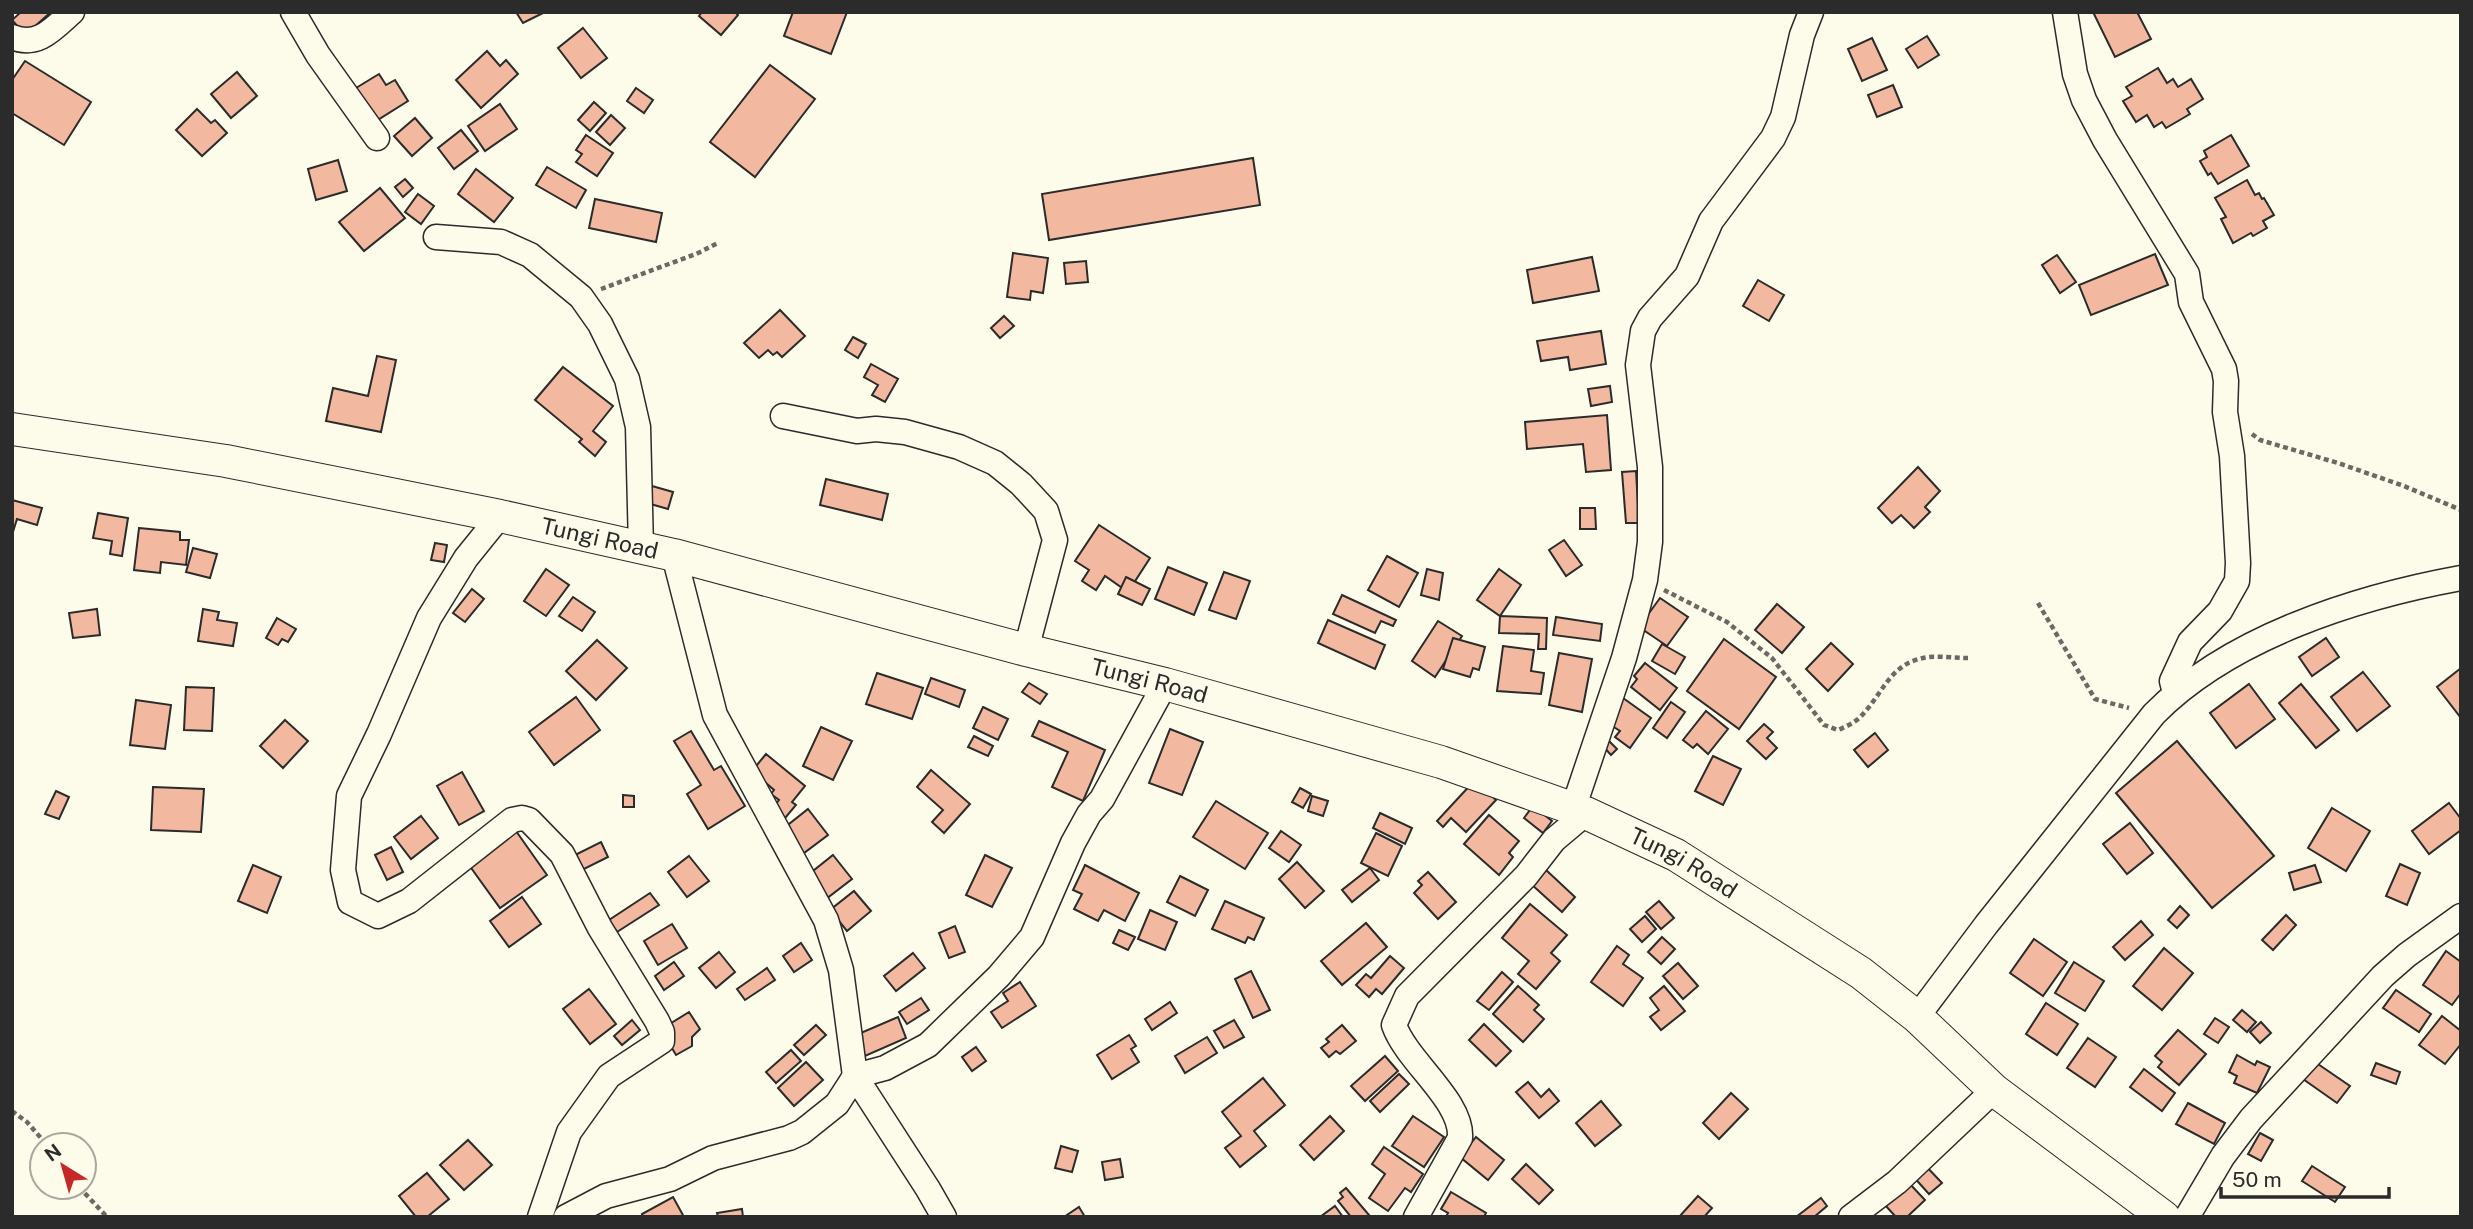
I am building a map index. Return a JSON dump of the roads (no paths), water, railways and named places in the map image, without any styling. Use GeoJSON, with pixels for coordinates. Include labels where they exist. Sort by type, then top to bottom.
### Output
{"type":"FeatureCollection","features":[{"type":"Feature","properties":{"kind":"main road","name":"Tungi Road"},"geometry":{"type":"LineString","coordinates":[[12,429],[226,461],[500,516],[674,555],[1026,650],[1165,684],[1441,762],[1580,811],[1676,855],[1861,973],[1917,1017],[1994,1090],[2150,1213]]}},
{"type":"Feature","properties":{"kind":"street"},"geometry":{"type":"LineString","coordinates":[[12,37],[29,41],[39,39],[72,12]]}},
{"type":"Feature","properties":{"kind":"street"},"geometry":{"type":"LineString","coordinates":[[293,12],[318,55],[377,138]]}},
{"type":"Feature","properties":{"kind":"street"},"geometry":{"type":"LineString","coordinates":[[1416,1217],[1460,1138],[1461,1125],[1448,1103],[1399,1038],[1394,1026],[1407,996],[1526,876],[1580,811],[1645,580],[1650,542],[1650,467],[1638,365],[1643,331],[1650,317],[1687,276],[1712,221],[1773,138],[1783,117],[1802,35],[1811,12]]}},
{"type":"Feature","properties":{"kind":"street"},"geometry":{"type":"LineString","coordinates":[[2065,12],[2075,74],[2084,100],[2105,140],[2187,274],[2191,302],[2224,369],[2226,381],[2225,412],[2232,456],[2237,581],[2220,611],[2190,642],[2172,681],[2175,693]]}},
{"type":"Feature","properties":{"kind":"street"},"geometry":{"type":"LineString","coordinates":[[436,237],[501,242],[517,249],[542,263],[581,297],[600,324],[627,379],[638,426],[641,548]]}},
{"type":"Feature","properties":{"kind":"street"},"geometry":{"type":"LineString","coordinates":[[783,416],[857,431],[876,429],[905,432],[959,447],[995,463],[1021,484],[1046,511],[1055,540],[1026,650]]}},
{"type":"Feature","properties":{"kind":"street"},"geometry":{"type":"LineString","coordinates":[[500,516],[466,558],[429,618],[349,796],[343,870],[350,902],[378,916],[409,901],[512,820],[528,820],[562,854],[600,928],[657,1021],[662,1032],[662,1041],[609,1076],[569,1132],[540,1217]]}},
{"type":"Feature","properties":{"kind":"street"},"geometry":{"type":"LineString","coordinates":[[674,555],[715,715],[826,920],[841,971],[855,1076],[944,1217]]}},
{"type":"Feature","properties":{"kind":"street"},"geometry":{"type":"LineString","coordinates":[[1917,1017],[1986,925],[2154,714],[2175,693],[2221,661],[2325,614],[2409,588],[2461,578]]}},
{"type":"Feature","properties":{"kind":"street"},"geometry":{"type":"LineString","coordinates":[[566,1217],[606,1196],[670,1179],[713,1158],[789,1138],[802,1132],[837,1104],[855,1076],[885,1068],[928,1045],[999,976],[1032,937],[1073,843],[1089,814],[1109,788],[1165,684]]}},
{"type":"Feature","properties":{"kind":"street"},"geometry":{"type":"LineString","coordinates":[[2188,1217],[2223,1156],[2260,1109],[2383,976],[2461,916]]}},
{"type":"Feature","properties":{"kind":"street"},"geometry":{"type":"LineString","coordinates":[[1851,1217],[1897,1182],[1994,1090]]}}]}
